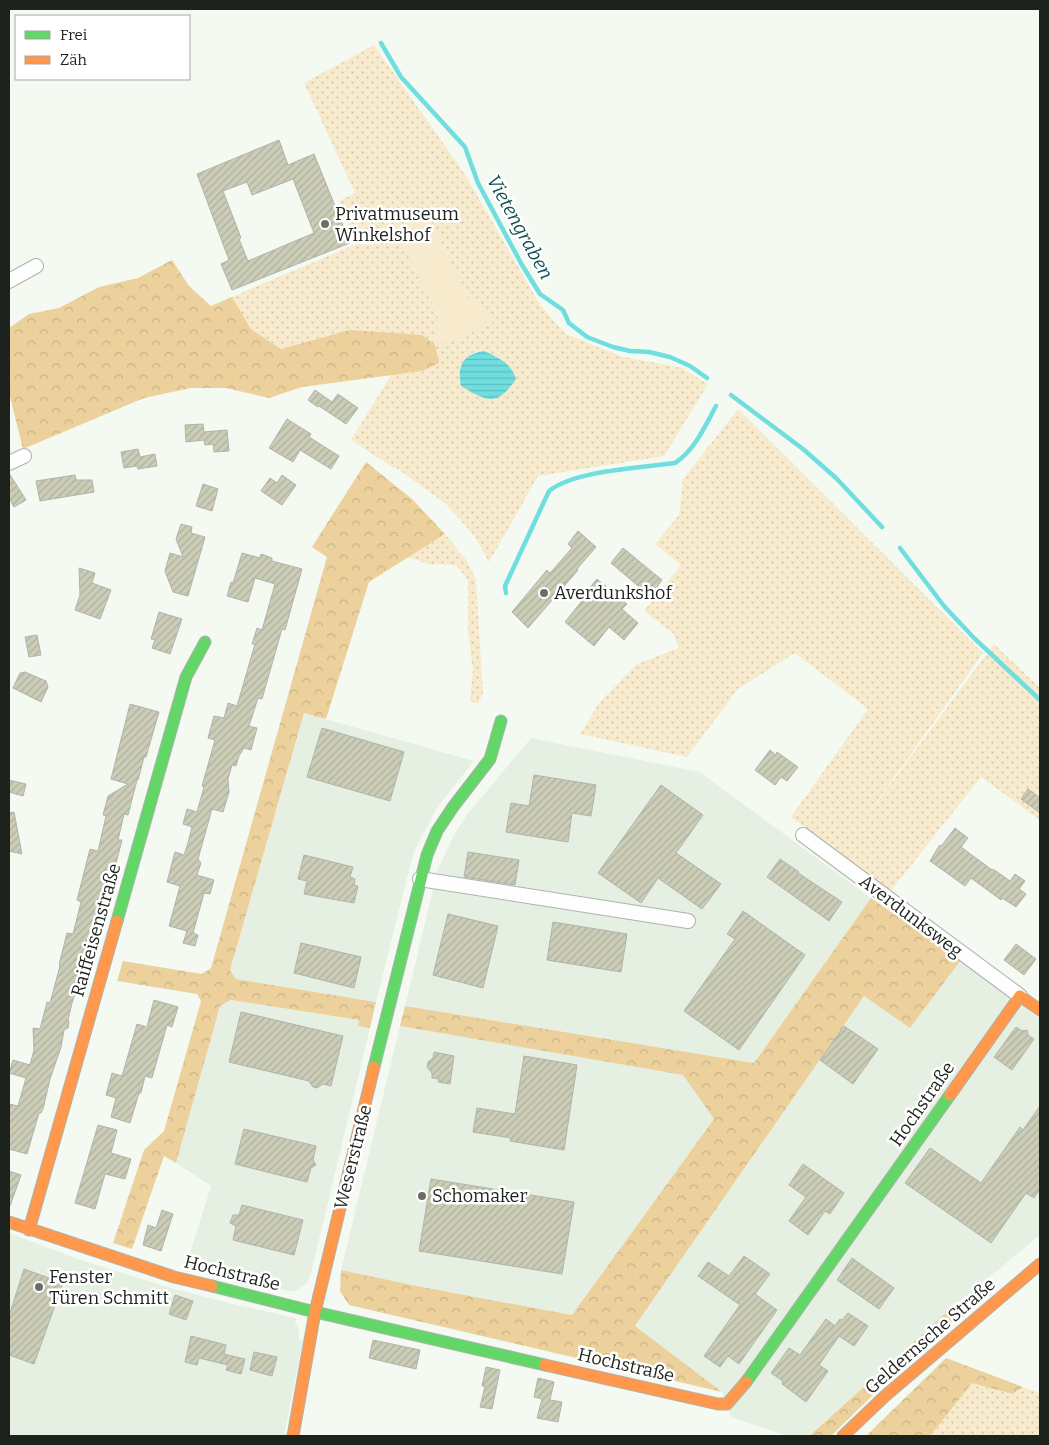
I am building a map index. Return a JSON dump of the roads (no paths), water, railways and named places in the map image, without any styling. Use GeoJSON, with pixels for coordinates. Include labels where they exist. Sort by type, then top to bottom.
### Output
{"type":"FeatureCollection","features":[{"type":"Feature","properties":{"kind":"street"},"geometry":{"type":"LineString","coordinates":[[9,281],[36,266]]}},
{"type":"Feature","properties":{"kind":"street"},"geometry":{"type":"LineString","coordinates":[[9,463],[24,456]]}},
{"type":"Feature","properties":{"kind":"street","name":"Raiffeisenstraße"},"geometry":{"type":"LineString","coordinates":[[29,1230],[186,677],[204,642]]}},
{"type":"Feature","properties":{"kind":"street","name":"Weserstraße"},"geometry":{"type":"LineString","coordinates":[[293,1436],[315,1312],[420,879],[427,855],[438,831],[453,806],[490,759],[501,721]]}},
{"type":"Feature","properties":{"kind":"street","name":"Averdunksweg"},"geometry":{"type":"LineString","coordinates":[[803,835],[1020,996]]}},
{"type":"Feature","properties":{"kind":"street"},"geometry":{"type":"LineString","coordinates":[[420,879],[688,922]]}},
{"type":"Feature","properties":{"kind":"street"},"geometry":{"type":"LineString","coordinates":[[1020,996],[1040,1010]]}},
{"type":"Feature","properties":{"kind":"street","name":"Hochstraße"},"geometry":{"type":"LineString","coordinates":[[9,1222],[174,1277],[315,1312],[718,1404],[727,1404],[740,1391],[1020,996]]}},
{"type":"Feature","properties":{"kind":"street","name":"Geldernsche Straße"},"geometry":{"type":"LineString","coordinates":[[843,1436],[885,1396],[1040,1264]]}},
{"type":"Feature","properties":{"kind":"water"},"geometry":{"type":"Polygon","coordinates":[[[484,351],[499,358],[511,368],[516,379],[497,398],[485,398],[461,386],[460,373],[463,362],[471,355],[484,351]]]}},
{"type":"Feature","properties":{"kind":"waterway","name":"Vietengraben"},"geometry":{"type":"LineString","coordinates":[[381,43],[401,77],[465,147],[478,183],[522,265],[540,294],[563,310],[569,323],[587,337],[613,347],[670,357],[690,366],[707,378]]}},
{"type":"Feature","properties":{"kind":"waterway"},"geometry":{"type":"LineString","coordinates":[[731,395],[803,449],[836,478],[882,527]]}},
{"type":"Feature","properties":{"kind":"waterway"},"geometry":{"type":"LineString","coordinates":[[506,593],[505,586],[549,491],[575,478],[592,474],[675,463],[694,445],[716,406]]}},
{"type":"Feature","properties":{"kind":"waterway"},"geometry":{"type":"LineString","coordinates":[[900,548],[944,606],[974,638],[1040,700]]}},
{"type":"Feature","properties":{"kind":"place","name":"Privatmuseum Winkelshof"},"geometry":{"type":"Point","coordinates":[325,224]}},
{"type":"Feature","properties":{"kind":"place","name":"Averdunkshof"},"geometry":{"type":"Point","coordinates":[544,593]}},
{"type":"Feature","properties":{"kind":"place","name":"Schomaker"},"geometry":{"type":"Point","coordinates":[422,1196]}},
{"type":"Feature","properties":{"kind":"place","name":"Fenster Türen Schmitt"},"geometry":{"type":"Point","coordinates":[39,1287]}}]}
